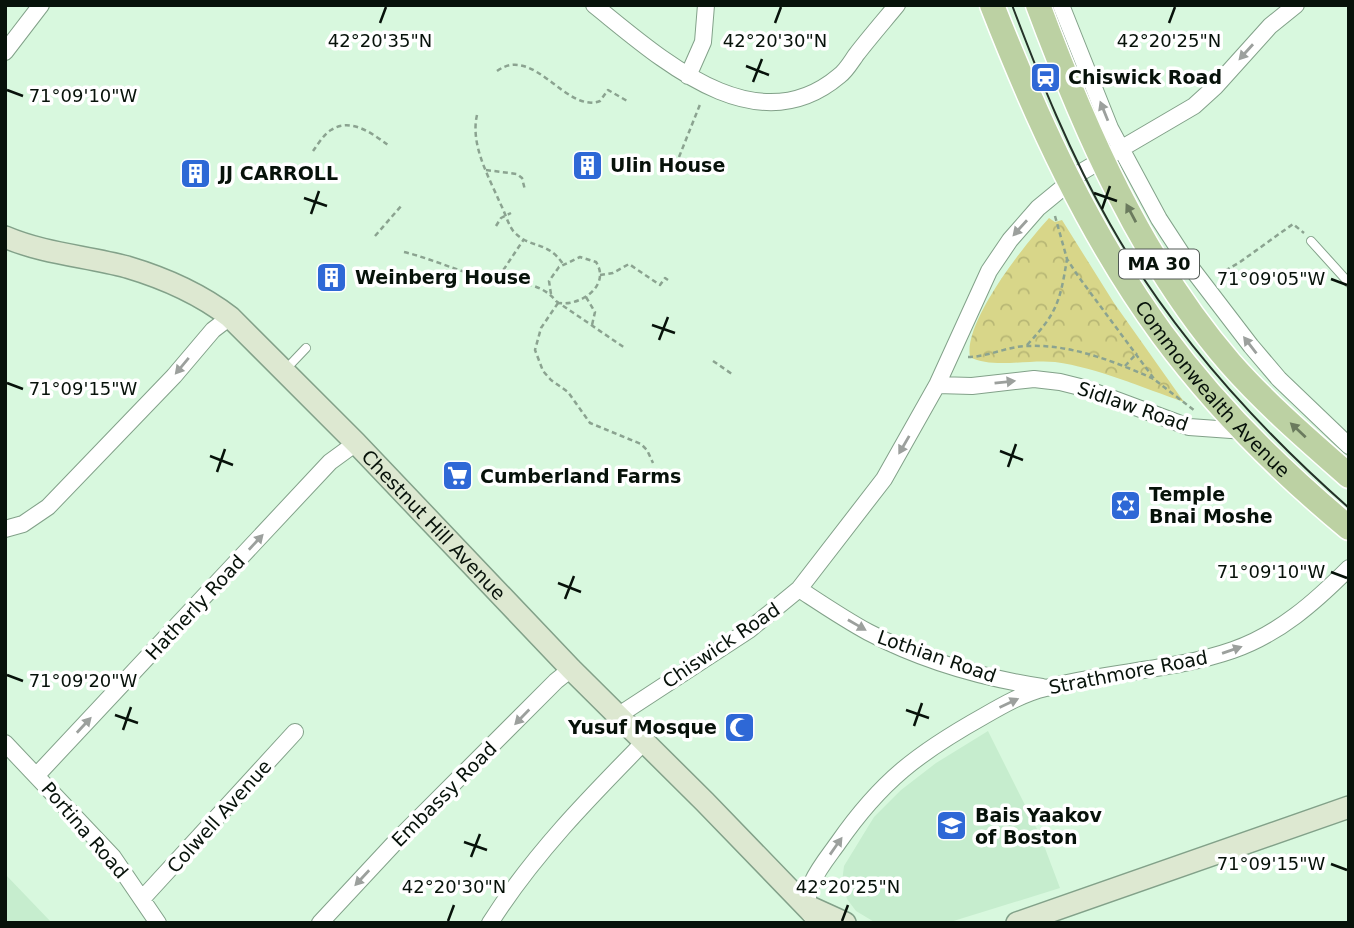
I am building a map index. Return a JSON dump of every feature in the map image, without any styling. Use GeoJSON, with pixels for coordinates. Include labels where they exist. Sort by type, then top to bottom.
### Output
{"type":"FeatureCollection","features":[{"type":"Feature","properties":{"kind":"main road","name":"Commonwealth Avenue"},"geometry":{"type":"LineString","coordinates":[[992,5],[1026,89],[1069,180],[1140,301],[1203,386],[1293,481],[1349,528]]}},
{"type":"Feature","properties":{"kind":"main road","name":"Commonwealth Avenue"},"geometry":{"type":"LineString","coordinates":[[1038,5],[1061,68],[1111,154],[1165,277],[1231,363],[1270,404],[1349,476]]}},
{"type":"Feature","properties":{"kind":"main road","name":"Chestnut Hill Avenue"},"geometry":{"type":"LineString","coordinates":[[5,237],[32,247],[127,267],[167,281],[208,300],[230,317],[356,443],[810,914],[822,923]]}},
{"type":"Feature","properties":{"kind":"main road"},"geometry":{"type":"LineString","coordinates":[[1017,923],[1349,807]]}},
{"type":"Feature","properties":{"kind":"main road","name":"Chestnut Hill Avenue"},"geometry":{"type":"LineString","coordinates":[[810,914],[845,923]]}},
{"type":"Feature","properties":{"kind":"street"},"geometry":{"type":"LineString","coordinates":[[5,52],[41,5]]}},
{"type":"Feature","properties":{"kind":"street"},"geometry":{"type":"LineString","coordinates":[[594,5],[688,76],[723,92],[754,101],[778,102],[822,89],[842,75],[897,5]]}},
{"type":"Feature","properties":{"kind":"street"},"geometry":{"type":"LineString","coordinates":[[688,76],[703,42],[705,5]]}},
{"type":"Feature","properties":{"kind":"street","name":"Commonwealth Avenue"},"geometry":{"type":"LineString","coordinates":[[1060,5],[1111,154],[1189,265],[1251,346],[1279,379],[1349,446]]}},
{"type":"Feature","properties":{"kind":"street","name":"Chiswick Road"},"geometry":{"type":"LineString","coordinates":[[619,715],[749,631],[799,589],[884,480],[937,385],[989,271],[1019,229],[1038,208],[1069,180],[1172,121],[1203,99],[1270,26],[1296,5]]}},
{"type":"Feature","properties":{"kind":"street"},"geometry":{"type":"LineString","coordinates":[[5,528],[23,524],[48,507],[174,376],[213,330],[230,317]]}},
{"type":"Feature","properties":{"kind":"street","name":"Sidlaw Road"},"geometry":{"type":"LineString","coordinates":[[937,385],[972,386],[1034,379],[1060,382],[1084,388],[1189,427],[1245,431]]}},
{"type":"Feature","properties":{"kind":"street","name":"Hatherly Road"},"geometry":{"type":"LineString","coordinates":[[37,775],[330,462],[356,443]]}},
{"type":"Feature","properties":{"kind":"street","name":"Strathmore Road"},"geometry":{"type":"LineString","coordinates":[[810,914],[813,878],[853,821],[895,774],[920,754],[1009,702],[1045,688],[1181,664],[1233,650],[1267,636],[1316,600],[1349,568]]}},
{"type":"Feature","properties":{"kind":"street","name":"Lothian Road"},"geometry":{"type":"LineString","coordinates":[[799,589],[870,633],[917,653],[1013,682],[1045,688]]}},
{"type":"Feature","properties":{"kind":"street","name":"Embassy Road"},"geometry":{"type":"LineString","coordinates":[[320,923],[401,836],[571,669]]}},
{"type":"Feature","properties":{"kind":"street","name":"Colwell Avenue"},"geometry":{"type":"LineString","coordinates":[[142,899],[295,732]]}},
{"type":"Feature","properties":{"kind":"street"},"geometry":{"type":"LineString","coordinates":[[490,923],[515,883],[545,846],[644,742]]}},
{"type":"Feature","properties":{"kind":"street","name":"Portina Road"},"geometry":{"type":"LineString","coordinates":[[5,743],[113,857],[158,923]]}},
{"type":"Feature","properties":{"kind":"lane"},"geometry":{"type":"LineString","coordinates":[[1311,240],[1349,283]]}},
{"type":"Feature","properties":{"kind":"lane"},"geometry":{"type":"LineString","coordinates":[[284,371],[306,348]]}},
{"type":"Feature","properties":{"kind":"path"},"geometry":{"type":"LineString","coordinates":[[497,71],[508,63],[516,64],[536,72],[566,93],[589,102],[600,102],[608,90],[629,103]]}},
{"type":"Feature","properties":{"kind":"path"},"geometry":{"type":"LineString","coordinates":[[679,157],[702,101]]}},
{"type":"Feature","properties":{"kind":"path"},"geometry":{"type":"LineString","coordinates":[[477,116],[475,136],[486,170],[512,228],[524,239],[551,250],[563,264]]}},
{"type":"Feature","properties":{"kind":"path"},"geometry":{"type":"LineString","coordinates":[[313,151],[332,129],[344,126],[367,130],[388,145]]}},
{"type":"Feature","properties":{"kind":"path"},"geometry":{"type":"LineString","coordinates":[[486,170],[517,174],[522,178],[525,190]]}},
{"type":"Feature","properties":{"kind":"path"},"geometry":{"type":"LineString","coordinates":[[375,236],[402,205]]}},
{"type":"Feature","properties":{"kind":"path"},"geometry":{"type":"LineString","coordinates":[[1055,209],[1055,222],[1067,258],[1154,380]]}},
{"type":"Feature","properties":{"kind":"path"},"geometry":{"type":"LineString","coordinates":[[496,226],[500,218],[511,213]]}},
{"type":"Feature","properties":{"kind":"path"},"geometry":{"type":"LineString","coordinates":[[1212,279],[1293,224],[1301,229]]}},
{"type":"Feature","properties":{"kind":"path"},"geometry":{"type":"LineString","coordinates":[[501,280],[502,272],[524,239]]}},
{"type":"Feature","properties":{"kind":"path"},"geometry":{"type":"LineString","coordinates":[[404,252],[479,276],[526,284],[551,294]]}},
{"type":"Feature","properties":{"kind":"path"},"geometry":{"type":"LineString","coordinates":[[558,303],[572,304],[586,298],[594,290],[600,275],[597,265],[588,258],[578,258],[563,264],[549,281],[551,294],[558,303],[625,348]]}},
{"type":"Feature","properties":{"kind":"path"},"geometry":{"type":"LineString","coordinates":[[1027,345],[1054,313],[1062,293],[1067,258]]}},
{"type":"Feature","properties":{"kind":"path"},"geometry":{"type":"LineString","coordinates":[[600,275],[613,273],[629,264],[660,285],[665,278],[668,280]]}},
{"type":"Feature","properties":{"kind":"path"},"geometry":{"type":"LineString","coordinates":[[586,298],[596,315],[592,325]]}},
{"type":"Feature","properties":{"kind":"path"},"geometry":{"type":"LineString","coordinates":[[558,303],[541,328],[535,350],[543,371],[568,392],[588,422],[641,444],[653,463]]}},
{"type":"Feature","properties":{"kind":"path"},"geometry":{"type":"LineString","coordinates":[[961,356],[972,357],[1027,345],[1103,358],[1154,380],[1197,412]]}},
{"type":"Feature","properties":{"kind":"path"},"geometry":{"type":"LineString","coordinates":[[1125,366],[1137,353]]}},
{"type":"Feature","properties":{"kind":"path"},"geometry":{"type":"LineString","coordinates":[[713,361],[732,374]]}},
{"type":"Feature","properties":{"kind":"shaded area","name":"Bais Yaakov of Boston"},"geometry":{"type":"Polygon","coordinates":[[[988,731],[1040,835],[1060,888],[947,923],[876,923],[856,911],[847,899],[842,882],[844,866],[874,817],[901,790],[936,763],[988,731]]]}},
{"type":"Feature","properties":{"kind":"shaded area"},"geometry":{"type":"Polygon","coordinates":[[[5,874],[52,923],[5,923],[5,874]]]}},
{"type":"Feature","properties":{"kind":"green space"},"geometry":{"type":"Polygon","coordinates":[[[1049,218],[1055,222],[1062,220],[1114,303],[1184,402],[1071,365],[1045,361],[989,362],[970,357],[970,342],[986,304],[1012,264],[1049,218]]]}},
{"type":"Feature","properties":{"kind":"tram line"},"geometry":{"type":"LineString","coordinates":[[1012,5],[1069,143],[1095,198],[1134,264],[1188,340],[1218,376],[1281,444],[1349,508]]}},
{"type":"Feature","properties":{"kind":"place","name":"Chiswick Road"},"geometry":{"type":"Point","coordinates":[1045,77]}},
{"type":"Feature","properties":{"kind":"place","name":"Ulin House"},"geometry":{"type":"Point","coordinates":[587,165]}},
{"type":"Feature","properties":{"kind":"place","name":"JJ CARROLL"},"geometry":{"type":"Point","coordinates":[196,173]}},
{"type":"Feature","properties":{"kind":"place","name":"Weinberg House"},"geometry":{"type":"Point","coordinates":[332,277]}},
{"type":"Feature","properties":{"kind":"place","name":"Cumberland Farms"},"geometry":{"type":"Point","coordinates":[457,476]}},
{"type":"Feature","properties":{"kind":"place","name":"Temple Bnai Moshe"},"geometry":{"type":"Point","coordinates":[1126,505]}},
{"type":"Feature","properties":{"kind":"place","name":"Yusuf Mosque"},"geometry":{"type":"Point","coordinates":[740,727]}},
{"type":"Feature","properties":{"kind":"place","name":"Bais Yaakov of Boston"},"geometry":{"type":"Point","coordinates":[952,826]}}]}
